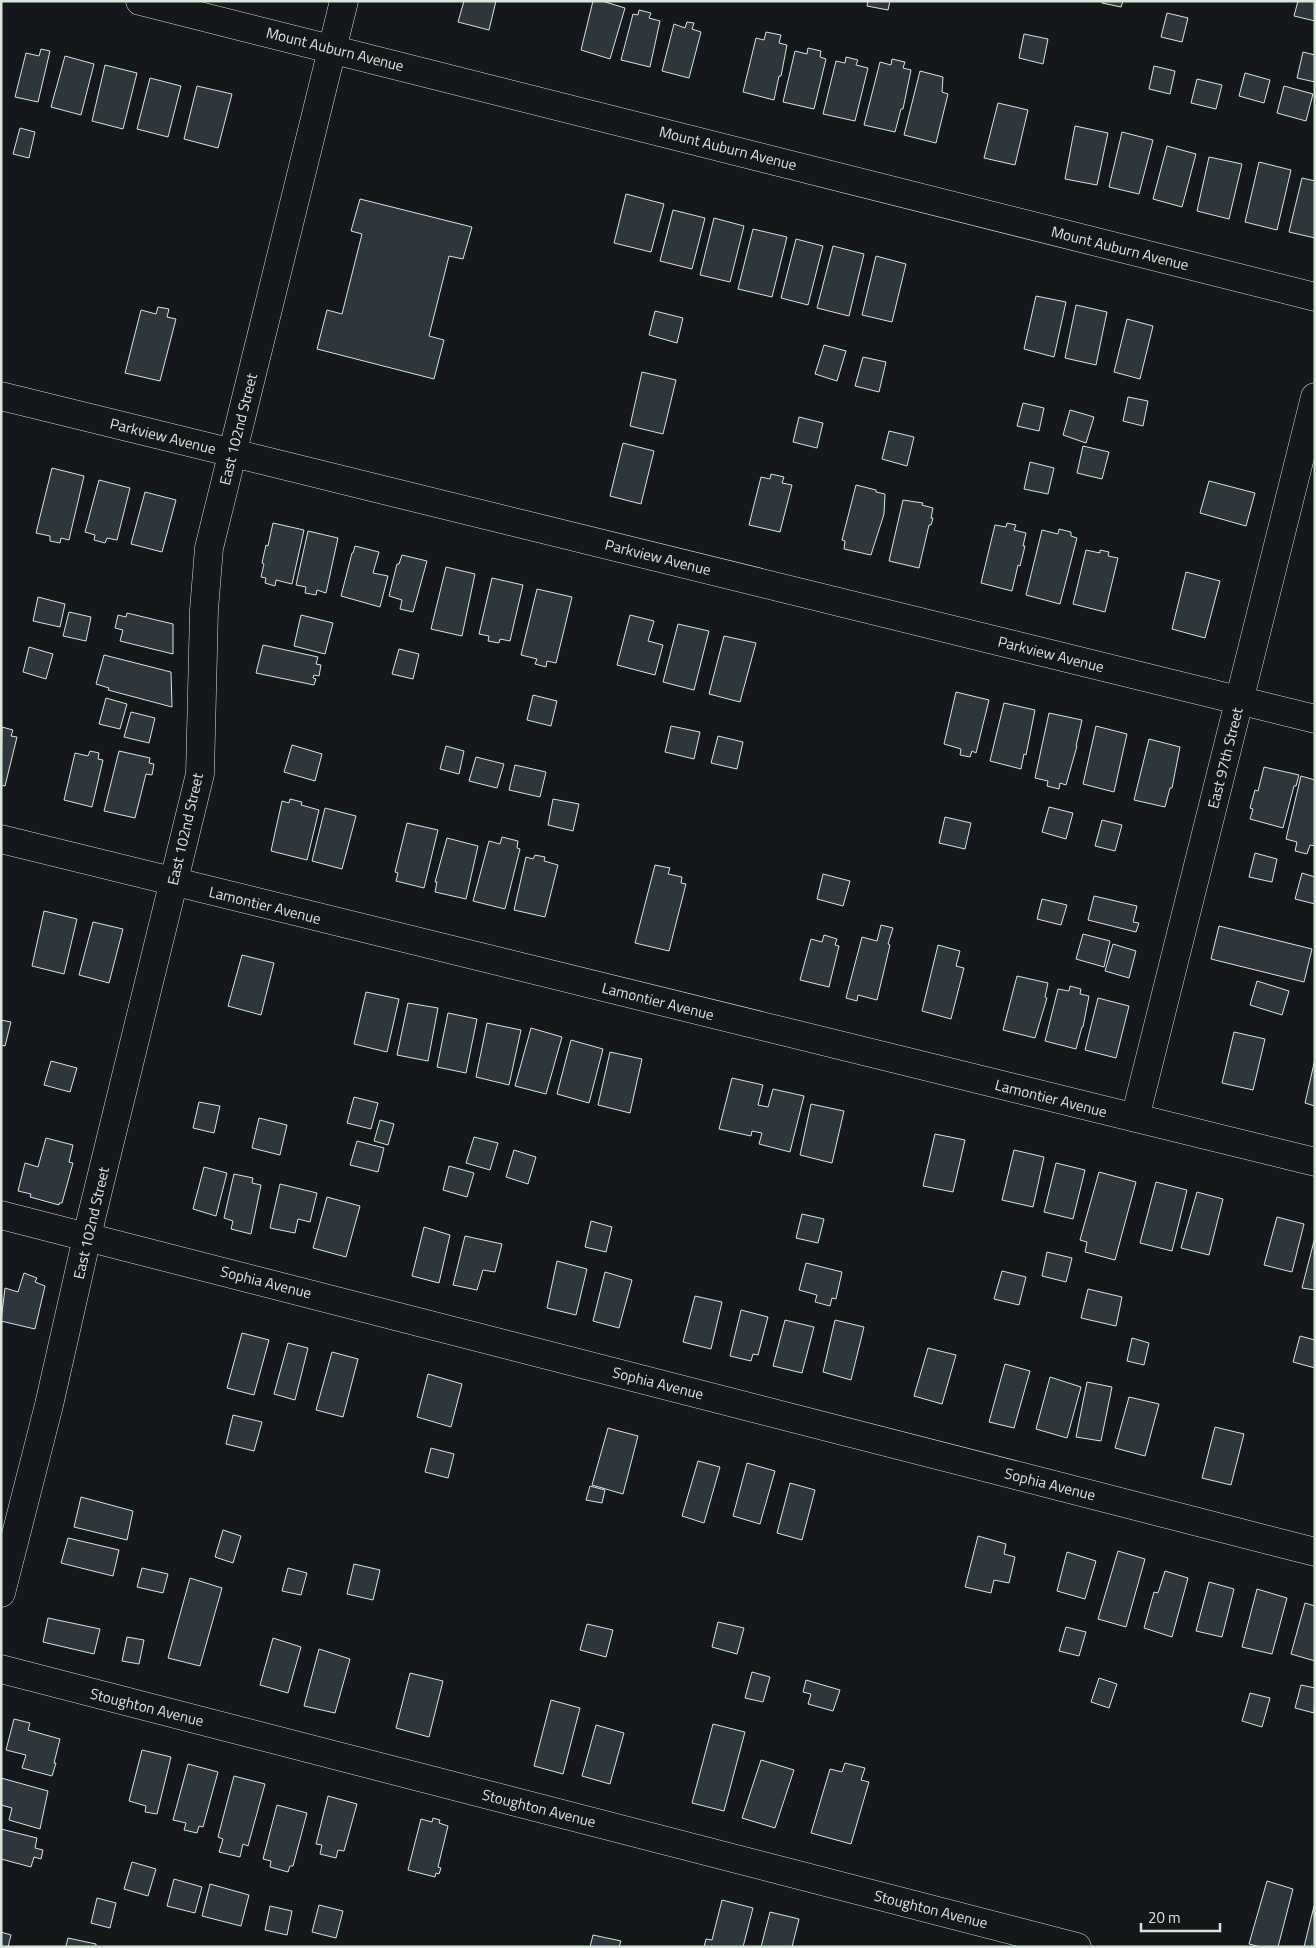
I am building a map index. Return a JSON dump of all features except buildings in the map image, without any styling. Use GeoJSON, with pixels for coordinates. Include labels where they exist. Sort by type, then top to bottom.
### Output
{"type":"FeatureCollection","features":[{"type":"Feature","properties":{"kind":"street","name":"Mount Auburn Avenue"},"geometry":{"type":"LineString","coordinates":[[140,1],[1315,297]]}},
{"type":"Feature","properties":{"kind":"street","name":"East 102nd Street"},"geometry":{"type":"LineString","coordinates":[[1,1593],[49,1405],[87,1236],[200,774],[204,610],[209,548],[344,1]]}},
{"type":"Feature","properties":{"kind":"street","name":"Parkview Avenue"},"geometry":{"type":"LineString","coordinates":[[1,396],[1315,718]]}},
{"type":"Feature","properties":{"kind":"street","name":"East 97th Street"},"geometry":{"type":"LineString","coordinates":[[1135,1118],[1315,397]]}},
{"type":"Feature","properties":{"kind":"street","name":"Lamontier Avenue"},"geometry":{"type":"LineString","coordinates":[[1,840],[1315,1162]]}},
{"type":"Feature","properties":{"kind":"street","name":"Sophia Avenue"},"geometry":{"type":"LineString","coordinates":[[1,1215],[1315,1552]]}},
{"type":"Feature","properties":{"kind":"street","name":"Stoughton Avenue"},"geometry":{"type":"LineString","coordinates":[[1,1669],[1077,1947]]}}]}
